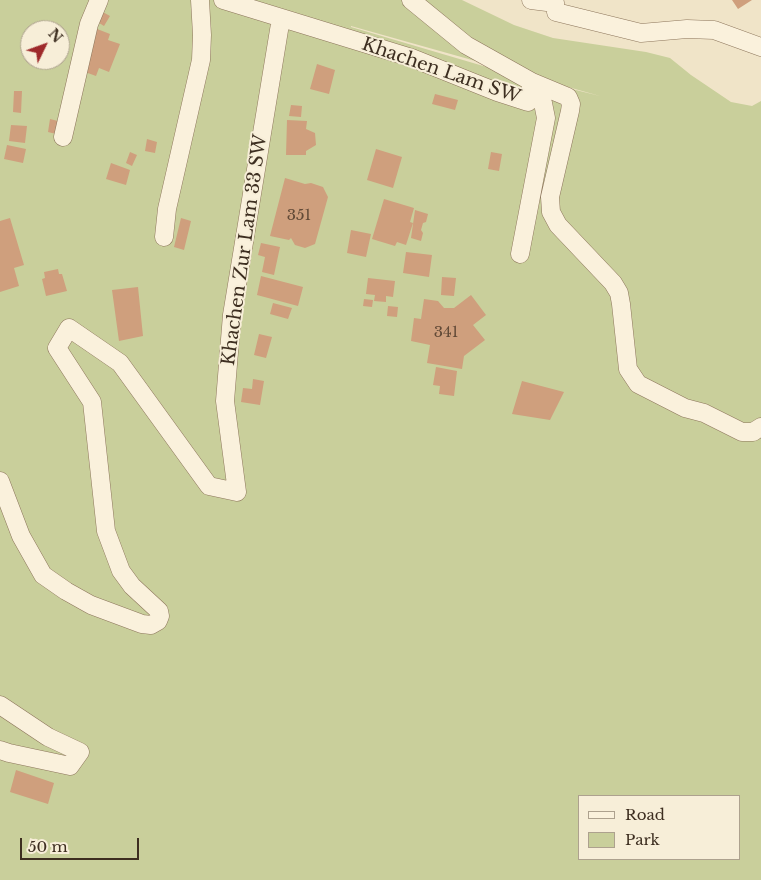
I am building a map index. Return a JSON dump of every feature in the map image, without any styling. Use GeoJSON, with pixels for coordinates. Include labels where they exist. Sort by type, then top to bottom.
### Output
{"type":"FeatureCollection","features":[{"type":"Feature","properties":{"kind":"street"},"geometry":{"type":"LineString","coordinates":[[63,137],[90,24],[99,0]]}},
{"type":"Feature","properties":{"kind":"street"},"geometry":{"type":"LineString","coordinates":[[164,237],[167,209],[201,60],[200,0]]}},
{"type":"Feature","properties":{"kind":"street","name":"Khachen Lam SW"},"geometry":{"type":"LineString","coordinates":[[223,0],[412,58],[528,102],[531,88],[466,45],[411,0]]}},
{"type":"Feature","properties":{"kind":"street"},"geometry":{"type":"LineString","coordinates":[[531,0],[557,1],[556,12],[641,33],[687,28],[714,30],[761,47]]}},
{"type":"Feature","properties":{"kind":"street","name":"Khachen Zur Lam 33 SW"},"geometry":{"type":"LineString","coordinates":[[0,481],[21,536],[43,575],[91,605],[142,624],[151,625],[158,620],[160,616],[159,611],[132,586],[121,571],[106,531],[92,402],[57,348],[69,328],[120,363],[209,486],[237,492],[225,401],[232,315],[281,18]]}},
{"type":"Feature","properties":{"kind":"street"},"geometry":{"type":"LineString","coordinates":[[520,254],[546,118],[543,103],[531,88]]}},
{"type":"Feature","properties":{"kind":"street"},"geometry":{"type":"LineString","coordinates":[[531,88],[568,97],[571,104],[550,197],[551,212],[558,225],[613,283],[619,293],[622,304],[628,369],[638,384],[685,408],[704,413],[742,432],[753,432],[761,426]]}},
{"type":"Feature","properties":{"kind":"street"},"geometry":{"type":"LineString","coordinates":[[0,705],[48,737],[80,752],[70,766],[9,754],[0,750]]}},
{"type":"Feature","properties":{"kind":"green space"},"geometry":{"type":"Polygon","coordinates":[[[0,0],[462,0],[514,25],[553,38],[646,52],[670,58],[691,75],[731,102],[752,106],[761,101],[761,880],[0,880],[0,0]],[[351,26],[507,73],[600,96],[351,26]]]}},
{"type":"Feature","properties":{"kind":"building"},"geometry":{"type":"Polygon","coordinates":[[[732,0],[752,0],[738,9],[732,0]]]}},
{"type":"Feature","properties":{"kind":"building"},"geometry":{"type":"Polygon","coordinates":[[[101,11],[110,16],[104,26],[96,21],[101,11]]]}},
{"type":"Feature","properties":{"kind":"building"},"geometry":{"type":"Polygon","coordinates":[[[92,27],[110,34],[108,40],[120,44],[109,72],[99,68],[96,76],[77,69],[92,27]]]}},
{"type":"Feature","properties":{"kind":"building"},"geometry":{"type":"Polygon","coordinates":[[[317,64],[335,70],[329,94],[310,89],[317,64]]]}},
{"type":"Feature","properties":{"kind":"building"},"geometry":{"type":"Polygon","coordinates":[[[14,91],[22,91],[21,113],[13,112],[14,91]]]}},
{"type":"Feature","properties":{"kind":"building"},"geometry":{"type":"Polygon","coordinates":[[[435,94],[458,100],[455,110],[432,104],[435,94]]]}},
{"type":"Feature","properties":{"kind":"building"},"geometry":{"type":"Polygon","coordinates":[[[291,105],[302,106],[301,117],[289,116],[291,105]]]}},
{"type":"Feature","properties":{"kind":"building"},"geometry":{"type":"Polygon","coordinates":[[[50,119],[58,121],[56,134],[48,132],[50,119]]]}},
{"type":"Feature","properties":{"kind":"building"},"geometry":{"type":"Polygon","coordinates":[[[287,120],[307,121],[306,129],[315,133],[316,145],[306,151],[306,155],[286,155],[287,120]]]}},
{"type":"Feature","properties":{"kind":"building"},"geometry":{"type":"Polygon","coordinates":[[[11,125],[27,126],[25,143],[9,141],[11,125]]]}},
{"type":"Feature","properties":{"kind":"building"},"geometry":{"type":"Polygon","coordinates":[[[147,139],[157,142],[155,153],[145,151],[147,139]]]}},
{"type":"Feature","properties":{"kind":"building"},"geometry":{"type":"Polygon","coordinates":[[[7,145],[26,149],[23,163],[4,159],[7,145]]]}},
{"type":"Feature","properties":{"kind":"building"},"geometry":{"type":"Polygon","coordinates":[[[376,149],[402,157],[393,188],[367,180],[376,149]]]}},
{"type":"Feature","properties":{"kind":"building"},"geometry":{"type":"Polygon","coordinates":[[[130,152],[137,155],[132,166],[126,163],[130,152]]]}},
{"type":"Feature","properties":{"kind":"building"},"geometry":{"type":"Polygon","coordinates":[[[491,152],[502,154],[499,171],[488,169],[491,152]]]}},
{"type":"Feature","properties":{"kind":"building"},"geometry":{"type":"Polygon","coordinates":[[[111,163],[130,170],[126,185],[106,179],[111,163]]]}},
{"type":"Feature","properties":{"kind":"building"},"geometry":{"type":"Polygon","coordinates":[[[285,178],[323,187],[328,197],[315,244],[305,248],[295,245],[291,238],[289,240],[270,236],[285,178]]]}},
{"type":"Feature","properties":{"kind":"building"},"geometry":{"type":"Polygon","coordinates":[[[384,199],[414,208],[410,222],[413,223],[406,245],[397,242],[395,246],[372,239],[384,199]]]}},
{"type":"Feature","properties":{"kind":"building"},"geometry":{"type":"Polygon","coordinates":[[[415,210],[428,214],[421,230],[423,233],[421,241],[411,238],[415,210]]]}},
{"type":"Feature","properties":{"kind":"building"},"geometry":{"type":"Polygon","coordinates":[[[10,218],[24,265],[14,268],[19,286],[0,292],[0,221],[10,218]]]}},
{"type":"Feature","properties":{"kind":"building"},"geometry":{"type":"Polygon","coordinates":[[[181,218],[191,221],[184,250],[174,247],[181,218]]]}},
{"type":"Feature","properties":{"kind":"building"},"geometry":{"type":"Polygon","coordinates":[[[351,230],[371,234],[366,257],[347,253],[351,230]]]}},
{"type":"Feature","properties":{"kind":"building"},"geometry":{"type":"Polygon","coordinates":[[[261,243],[280,247],[274,275],[262,272],[265,257],[258,255],[261,243]]]}},
{"type":"Feature","properties":{"kind":"building"},"geometry":{"type":"Polygon","coordinates":[[[406,252],[432,255],[429,277],[403,273],[406,252]]]}},
{"type":"Feature","properties":{"kind":"building"},"geometry":{"type":"Polygon","coordinates":[[[58,269],[59,274],[62,274],[67,291],[46,296],[42,279],[45,278],[44,272],[58,269]]]}},
{"type":"Feature","properties":{"kind":"building"},"geometry":{"type":"Polygon","coordinates":[[[261,276],[303,287],[298,306],[257,295],[261,276]]]}},
{"type":"Feature","properties":{"kind":"building"},"geometry":{"type":"Polygon","coordinates":[[[442,277],[456,278],[454,296],[441,295],[442,277]]]}},
{"type":"Feature","properties":{"kind":"building"},"geometry":{"type":"Polygon","coordinates":[[[368,278],[395,281],[393,297],[386,296],[386,302],[374,301],[375,295],[366,294],[368,278]]]}},
{"type":"Feature","properties":{"kind":"building"},"geometry":{"type":"Polygon","coordinates":[[[138,287],[143,336],[119,341],[112,290],[138,287]]]}},
{"type":"Feature","properties":{"kind":"building"},"geometry":{"type":"Polygon","coordinates":[[[471,295],[486,315],[473,325],[485,340],[464,356],[462,369],[427,363],[430,345],[411,341],[414,318],[421,319],[424,299],[438,301],[444,308],[454,308],[471,295]]]}},
{"type":"Feature","properties":{"kind":"building"},"geometry":{"type":"Polygon","coordinates":[[[364,299],[373,300],[372,307],[363,306],[364,299]]]}},
{"type":"Feature","properties":{"kind":"building"},"geometry":{"type":"Polygon","coordinates":[[[273,303],[292,308],[288,319],[270,314],[273,303]]]}},
{"type":"Feature","properties":{"kind":"building"},"geometry":{"type":"Polygon","coordinates":[[[388,306],[398,307],[397,317],[387,316],[388,306]]]}},
{"type":"Feature","properties":{"kind":"building"},"geometry":{"type":"Polygon","coordinates":[[[259,334],[272,337],[266,358],[254,355],[259,334]]]}},
{"type":"Feature","properties":{"kind":"building"},"geometry":{"type":"Polygon","coordinates":[[[436,367],[457,371],[454,396],[439,394],[440,386],[433,385],[436,367]]]}},
{"type":"Feature","properties":{"kind":"building"},"geometry":{"type":"Polygon","coordinates":[[[253,379],[264,381],[260,405],[241,402],[243,388],[252,389],[253,379]]]}},
{"type":"Feature","properties":{"kind":"building"},"geometry":{"type":"Polygon","coordinates":[[[522,381],[564,392],[550,420],[512,414],[522,381]]]}},
{"type":"Feature","properties":{"kind":"building"},"geometry":{"type":"Polygon","coordinates":[[[16,770],[54,783],[48,804],[10,792],[16,770]]]}}]}
